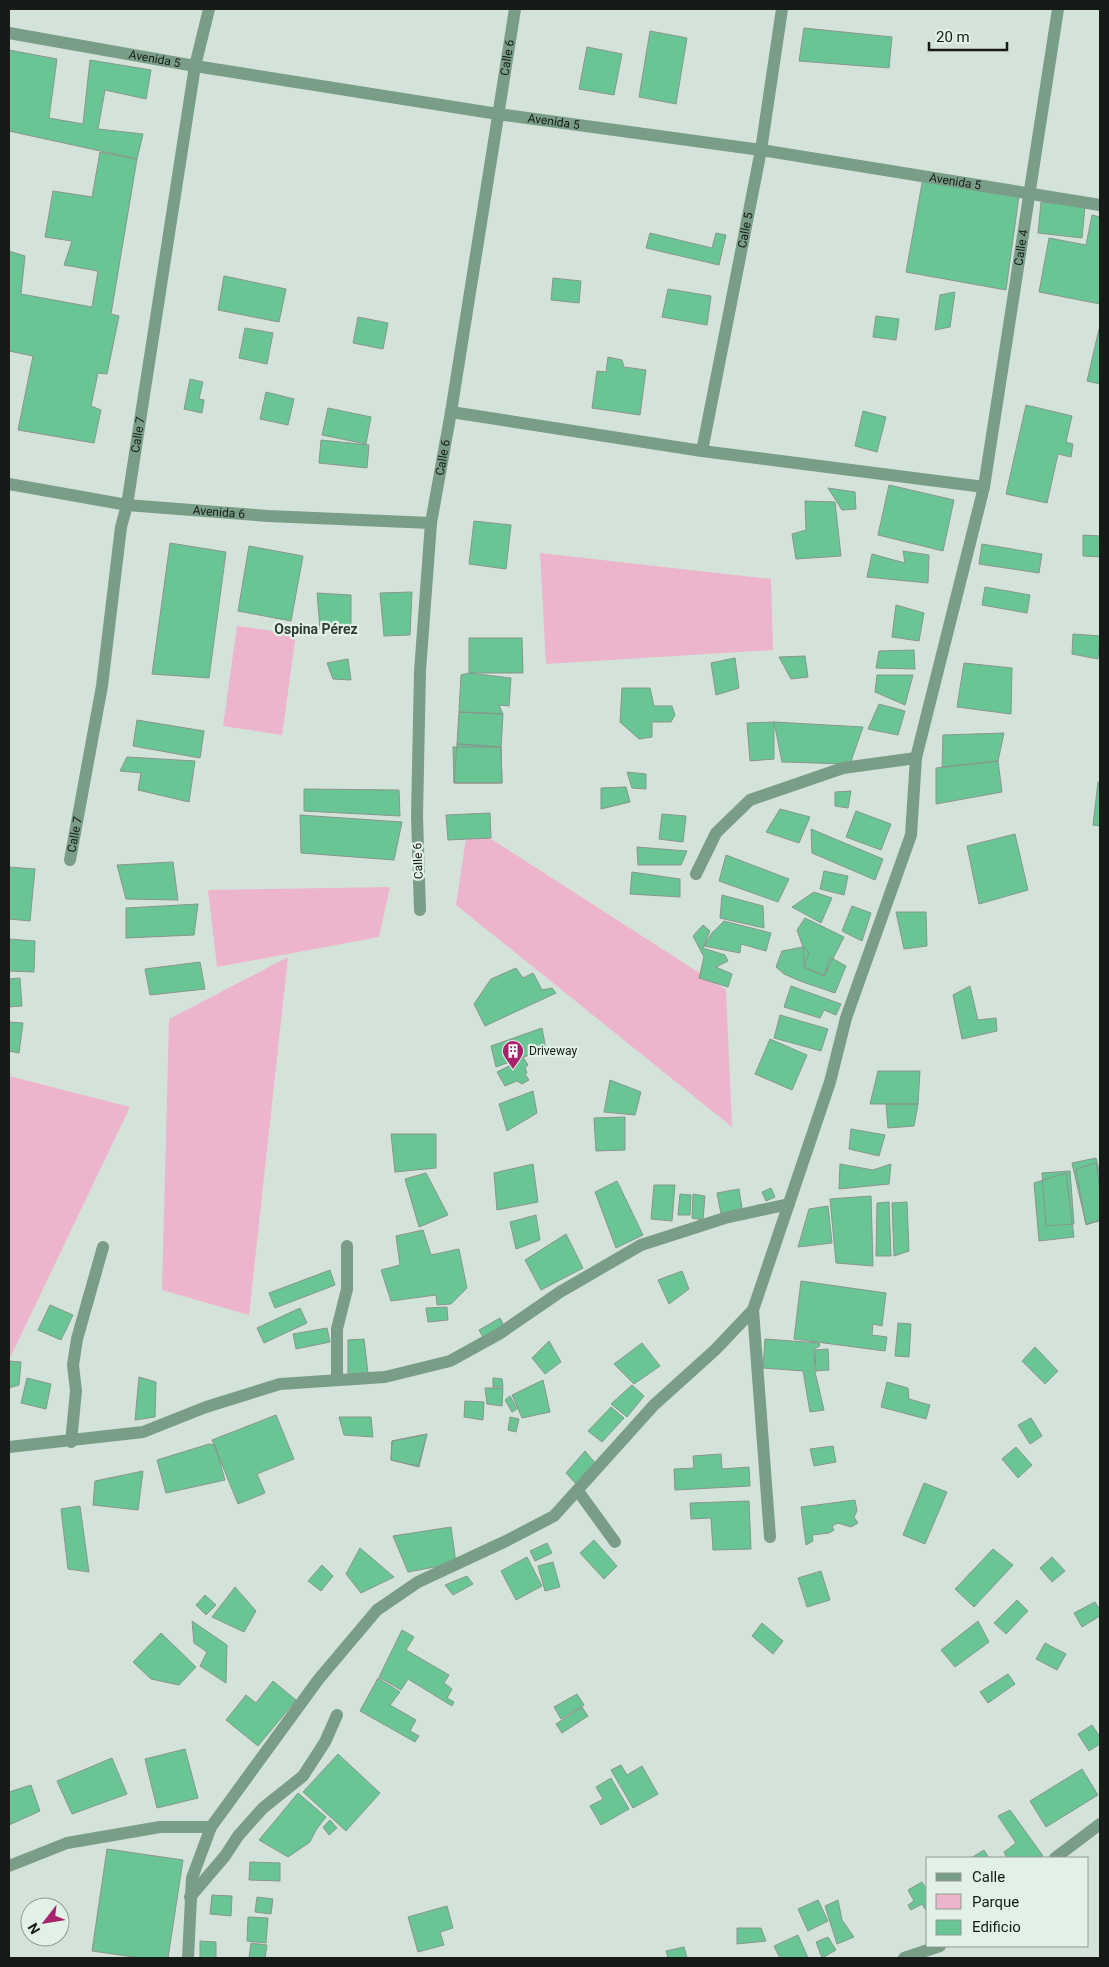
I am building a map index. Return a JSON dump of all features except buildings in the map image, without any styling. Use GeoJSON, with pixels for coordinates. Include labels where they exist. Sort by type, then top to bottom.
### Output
{"type":"FeatureCollection","features":[{"type":"Feature","properties":{"kind":"street","name":"Calle 7"},"geometry":{"type":"LineString","coordinates":[[70,860],[102,686],[121,527],[127,505],[196,66],[209,9]]}},
{"type":"Feature","properties":{"kind":"street","name":"Calle 6"},"geometry":{"type":"LineString","coordinates":[[420,910],[417,816],[420,672],[431,523],[451,412],[515,9]]}},
{"type":"Feature","properties":{"kind":"street","name":"Calle 5"},"geometry":{"type":"LineString","coordinates":[[702,451],[762,150],[782,9]]}},
{"type":"Feature","properties":{"kind":"street","name":"Calle 4"},"geometry":{"type":"LineString","coordinates":[[753,1310],[830,1082],[846,1018],[911,835],[916,758],[984,488],[1058,9]]}},
{"type":"Feature","properties":{"kind":"street","name":"Avenida 5"},"geometry":{"type":"LineString","coordinates":[[9,33],[196,66],[498,114],[762,150],[1100,206]]}},
{"type":"Feature","properties":{"kind":"street"},"geometry":{"type":"LineString","coordinates":[[451,412],[702,451],[984,488]]}},
{"type":"Feature","properties":{"kind":"street","name":"Avenida 6"},"geometry":{"type":"LineString","coordinates":[[9,484],[127,505],[268,516],[431,523]]}},
{"type":"Feature","properties":{"kind":"street"},"geometry":{"type":"LineString","coordinates":[[696,874],[716,833],[750,800],[843,768],[916,758]]}},
{"type":"Feature","properties":{"kind":"street"},"geometry":{"type":"LineString","coordinates":[[9,1448],[143,1432],[206,1407],[280,1384],[385,1377],[450,1361],[499,1334],[560,1292],[641,1245],[725,1218],[789,1204]]}},
{"type":"Feature","properties":{"kind":"street"},"geometry":{"type":"LineString","coordinates":[[71,1442],[76,1391],[73,1365],[77,1339],[103,1246]]}},
{"type":"Feature","properties":{"kind":"street"},"geometry":{"type":"LineString","coordinates":[[337,1380],[337,1329],[347,1289],[347,1246]]}},
{"type":"Feature","properties":{"kind":"street"},"geometry":{"type":"LineString","coordinates":[[188,1958],[192,1878],[211,1827],[318,1680],[377,1610],[418,1582],[506,1542],[554,1516],[654,1405],[715,1350],[753,1310]]}},
{"type":"Feature","properties":{"kind":"street"},"geometry":{"type":"LineString","coordinates":[[753,1310],[770,1536]]}},
{"type":"Feature","properties":{"kind":"street"},"geometry":{"type":"LineString","coordinates":[[578,1490],[615,1542]]}},
{"type":"Feature","properties":{"kind":"street"},"geometry":{"type":"LineString","coordinates":[[190,1897],[225,1856],[238,1836],[263,1808],[303,1776],[325,1742],[337,1715]]}},
{"type":"Feature","properties":{"kind":"street"},"geometry":{"type":"LineString","coordinates":[[1056,1857],[1100,1824]]}},
{"type":"Feature","properties":{"kind":"street"},"geometry":{"type":"LineString","coordinates":[[9,1866],[67,1843],[160,1827],[211,1827]]}},
{"type":"Feature","properties":{"kind":"street"},"geometry":{"type":"LineString","coordinates":[[904,1958],[937,1947]]}},
{"type":"Feature","properties":{"kind":"green space"},"geometry":{"type":"Polygon","coordinates":[[[540,553],[771,579],[773,650],[546,664],[540,553]]]}},
{"type":"Feature","properties":{"kind":"green space"},"geometry":{"type":"Polygon","coordinates":[[[237,626],[296,634],[282,735],[223,726],[237,626]]]}},
{"type":"Feature","properties":{"kind":"green space"},"geometry":{"type":"Polygon","coordinates":[[[468,824],[726,990],[732,1127],[456,905],[468,824]]]}},
{"type":"Feature","properties":{"kind":"green space"},"geometry":{"type":"Polygon","coordinates":[[[390,887],[379,937],[217,967],[208,890],[390,887]]]}},
{"type":"Feature","properties":{"kind":"green space"},"geometry":{"type":"Polygon","coordinates":[[[288,957],[249,1315],[162,1290],[169,1019],[288,957]]]}},
{"type":"Feature","properties":{"kind":"green space"},"geometry":{"type":"Polygon","coordinates":[[[9,1076],[130,1107],[9,1360],[9,1076]]]}},
{"type":"Feature","properties":{"kind":"place","name":"Driveway"},"geometry":{"type":"Point","coordinates":[513,1070]}},
{"type":"Feature","properties":{"kind":"district","name":"Ospina Pérez"},"geometry":{"type":"Point","coordinates":[316,629]}}]}
